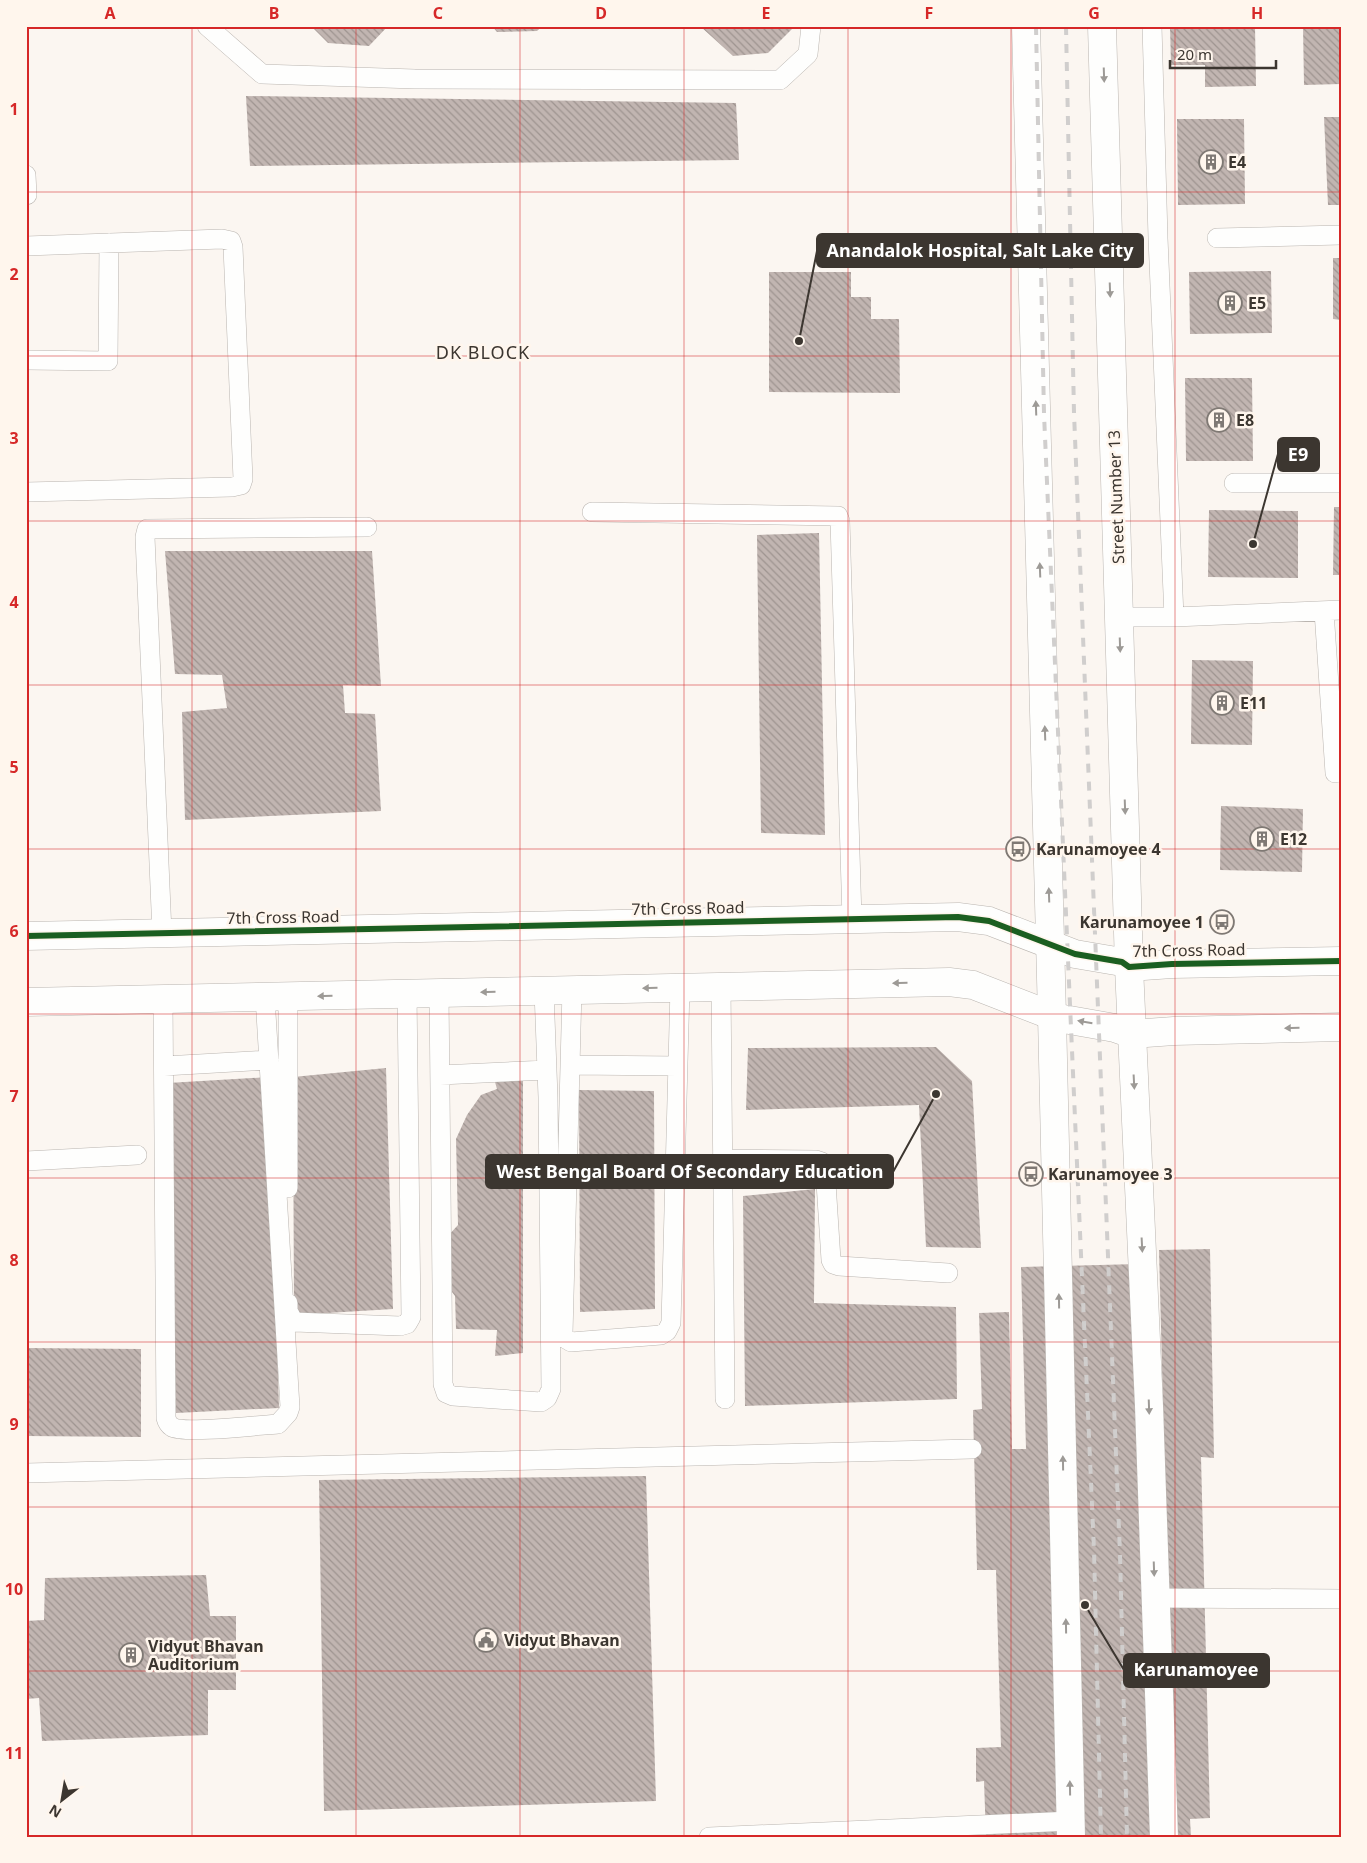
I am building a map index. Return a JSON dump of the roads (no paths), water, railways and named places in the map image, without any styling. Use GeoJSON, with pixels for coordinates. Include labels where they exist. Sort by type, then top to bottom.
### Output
{"type":"FeatureCollection","features":[{"type":"Feature","properties":{"kind":"main road"},"geometry":{"type":"LineString","coordinates":[[1026,26],[1071,1829]]}},
{"type":"Feature","properties":{"kind":"main road","name":"Street Number 13"},"geometry":{"type":"LineString","coordinates":[[1102,26],[1129,967],[1164,1837]]}},
{"type":"Feature","properties":{"kind":"main road","name":"7th Cross Road"},"geometry":{"type":"LineString","coordinates":[[26,936],[958,917],[989,921],[1076,954],[1122,962],[1129,967],[1172,964],[1341,961]]}},
{"type":"Feature","properties":{"kind":"main road"},"geometry":{"type":"LineString","coordinates":[[26,1002],[949,982],[973,985],[1052,1016],[1115,1028],[1132,1034],[1174,1031],[1341,1027]]}},
{"type":"Feature","properties":{"kind":"lane"},"geometry":{"type":"LineString","coordinates":[[207,26],[262,74],[415,79],[780,80],[808,54],[811,26]]}},
{"type":"Feature","properties":{"kind":"lane"},"geometry":{"type":"LineString","coordinates":[[1152,26],[1157,228],[1174,617]]}},
{"type":"Feature","properties":{"kind":"lane"},"geometry":{"type":"LineString","coordinates":[[26,175],[27,195]]}},
{"type":"Feature","properties":{"kind":"lane"},"geometry":{"type":"LineString","coordinates":[[1217,238],[1341,235]]}},
{"type":"Feature","properties":{"kind":"lane"},"geometry":{"type":"LineString","coordinates":[[26,246],[231,240],[233,247],[243,479],[241,485],[232,487],[26,492]]}},
{"type":"Feature","properties":{"kind":"lane"},"geometry":{"type":"LineString","coordinates":[[26,360],[108,361],[109,243]]}},
{"type":"Feature","properties":{"kind":"lane"},"geometry":{"type":"LineString","coordinates":[[1234,483],[1341,483]]}},
{"type":"Feature","properties":{"kind":"lane"},"geometry":{"type":"LineString","coordinates":[[592,512],[838,516],[840,521],[852,919]]}},
{"type":"Feature","properties":{"kind":"lane"},"geometry":{"type":"LineString","coordinates":[[162,934],[145,536],[147,529],[367,527]]}},
{"type":"Feature","properties":{"kind":"lane"},"geometry":{"type":"LineString","coordinates":[[1119,617],[1174,617],[1332,611],[1335,774]]}},
{"type":"Feature","properties":{"kind":"lane"},"geometry":{"type":"LineString","coordinates":[[721,987],[725,1399]]}},
{"type":"Feature","properties":{"kind":"lane"},"geometry":{"type":"LineString","coordinates":[[572,990],[563,1334],[571,1342],[661,1335],[668,1331],[671,1323],[680,988]]}},
{"type":"Feature","properties":{"kind":"lane"},"geometry":{"type":"LineString","coordinates":[[439,993],[443,1384],[446,1393],[453,1396],[541,1402],[547,1398],[551,1389],[547,1070],[544,991]]}},
{"type":"Feature","properties":{"kind":"lane"},"geometry":{"type":"LineString","coordinates":[[276,997],[288,1311],[294,1322],[400,1326],[407,1324],[412,1317],[407,994]]}},
{"type":"Feature","properties":{"kind":"lane"},"geometry":{"type":"LineString","coordinates":[[163,999],[166,1418],[173,1428],[208,1429],[278,1424],[288,1413],[290,1407],[269,1060],[276,997]]}},
{"type":"Feature","properties":{"kind":"lane"},"geometry":{"type":"LineString","coordinates":[[164,1066],[269,1060]]}},
{"type":"Feature","properties":{"kind":"lane"},"geometry":{"type":"LineString","coordinates":[[571,1065],[678,1066]]}},
{"type":"Feature","properties":{"kind":"lane"},"geometry":{"type":"LineString","coordinates":[[440,1075],[547,1070]]}},
{"type":"Feature","properties":{"kind":"lane"},"geometry":{"type":"LineString","coordinates":[[26,1161],[138,1155]]}},
{"type":"Feature","properties":{"kind":"lane"},"geometry":{"type":"LineString","coordinates":[[722,1159],[816,1160],[822,1162],[825,1167],[831,1260],[833,1264],[948,1273]]}},
{"type":"Feature","properties":{"kind":"lane"},"geometry":{"type":"LineString","coordinates":[[26,1473],[972,1449]]}},
{"type":"Feature","properties":{"kind":"lane"},"geometry":{"type":"LineString","coordinates":[[1155,1598],[1341,1599]]}},
{"type":"Feature","properties":{"kind":"lane"},"geometry":{"type":"LineString","coordinates":[[709,1837],[1071,1829]]}},
{"type":"Feature","properties":{"kind":"railway"},"geometry":{"type":"LineString","coordinates":[[1036,26],[1044,414],[1094,1550],[1101,1837]]}},
{"type":"Feature","properties":{"kind":"railway"},"geometry":{"type":"LineString","coordinates":[[1066,26],[1074,413],[1120,1554],[1127,1837]]}},
{"type":"Feature","properties":{"kind":"place","name":"E4"},"geometry":{"type":"Point","coordinates":[1211,162]}},
{"type":"Feature","properties":{"kind":"place","name":"E5"},"geometry":{"type":"Point","coordinates":[1230,303]}},
{"type":"Feature","properties":{"kind":"place","name":"Anandalok Hospital, Salt Lake City"},"geometry":{"type":"Point","coordinates":[799,341]}},
{"type":"Feature","properties":{"kind":"place","name":"E8"},"geometry":{"type":"Point","coordinates":[1219,420]}},
{"type":"Feature","properties":{"kind":"place","name":"E9"},"geometry":{"type":"Point","coordinates":[1253,544]}},
{"type":"Feature","properties":{"kind":"place","name":"E11"},"geometry":{"type":"Point","coordinates":[1222,703]}},
{"type":"Feature","properties":{"kind":"place","name":"E12"},"geometry":{"type":"Point","coordinates":[1262,839]}},
{"type":"Feature","properties":{"kind":"place","name":"Karunamoyee 4"},"geometry":{"type":"Point","coordinates":[1018,849]}},
{"type":"Feature","properties":{"kind":"place","name":"Karunamoyee 1"},"geometry":{"type":"Point","coordinates":[1222,922]}},
{"type":"Feature","properties":{"kind":"place","name":"West Bengal Board Of Secondary Education"},"geometry":{"type":"Point","coordinates":[936,1094]}},
{"type":"Feature","properties":{"kind":"place","name":"Karunamoyee 3"},"geometry":{"type":"Point","coordinates":[1031,1174]}},
{"type":"Feature","properties":{"kind":"place","name":"Karunamoyee"},"geometry":{"type":"Point","coordinates":[1085,1605]}},
{"type":"Feature","properties":{"kind":"place","name":"Vidyut Bhavan"},"geometry":{"type":"Point","coordinates":[486,1640]}},
{"type":"Feature","properties":{"kind":"place","name":"Vidyut Bhavan Auditorium"},"geometry":{"type":"Point","coordinates":[131,1655]}},
{"type":"Feature","properties":{"kind":"district","name":"DK BLOCK"},"geometry":{"type":"Point","coordinates":[483,353]}}]}
